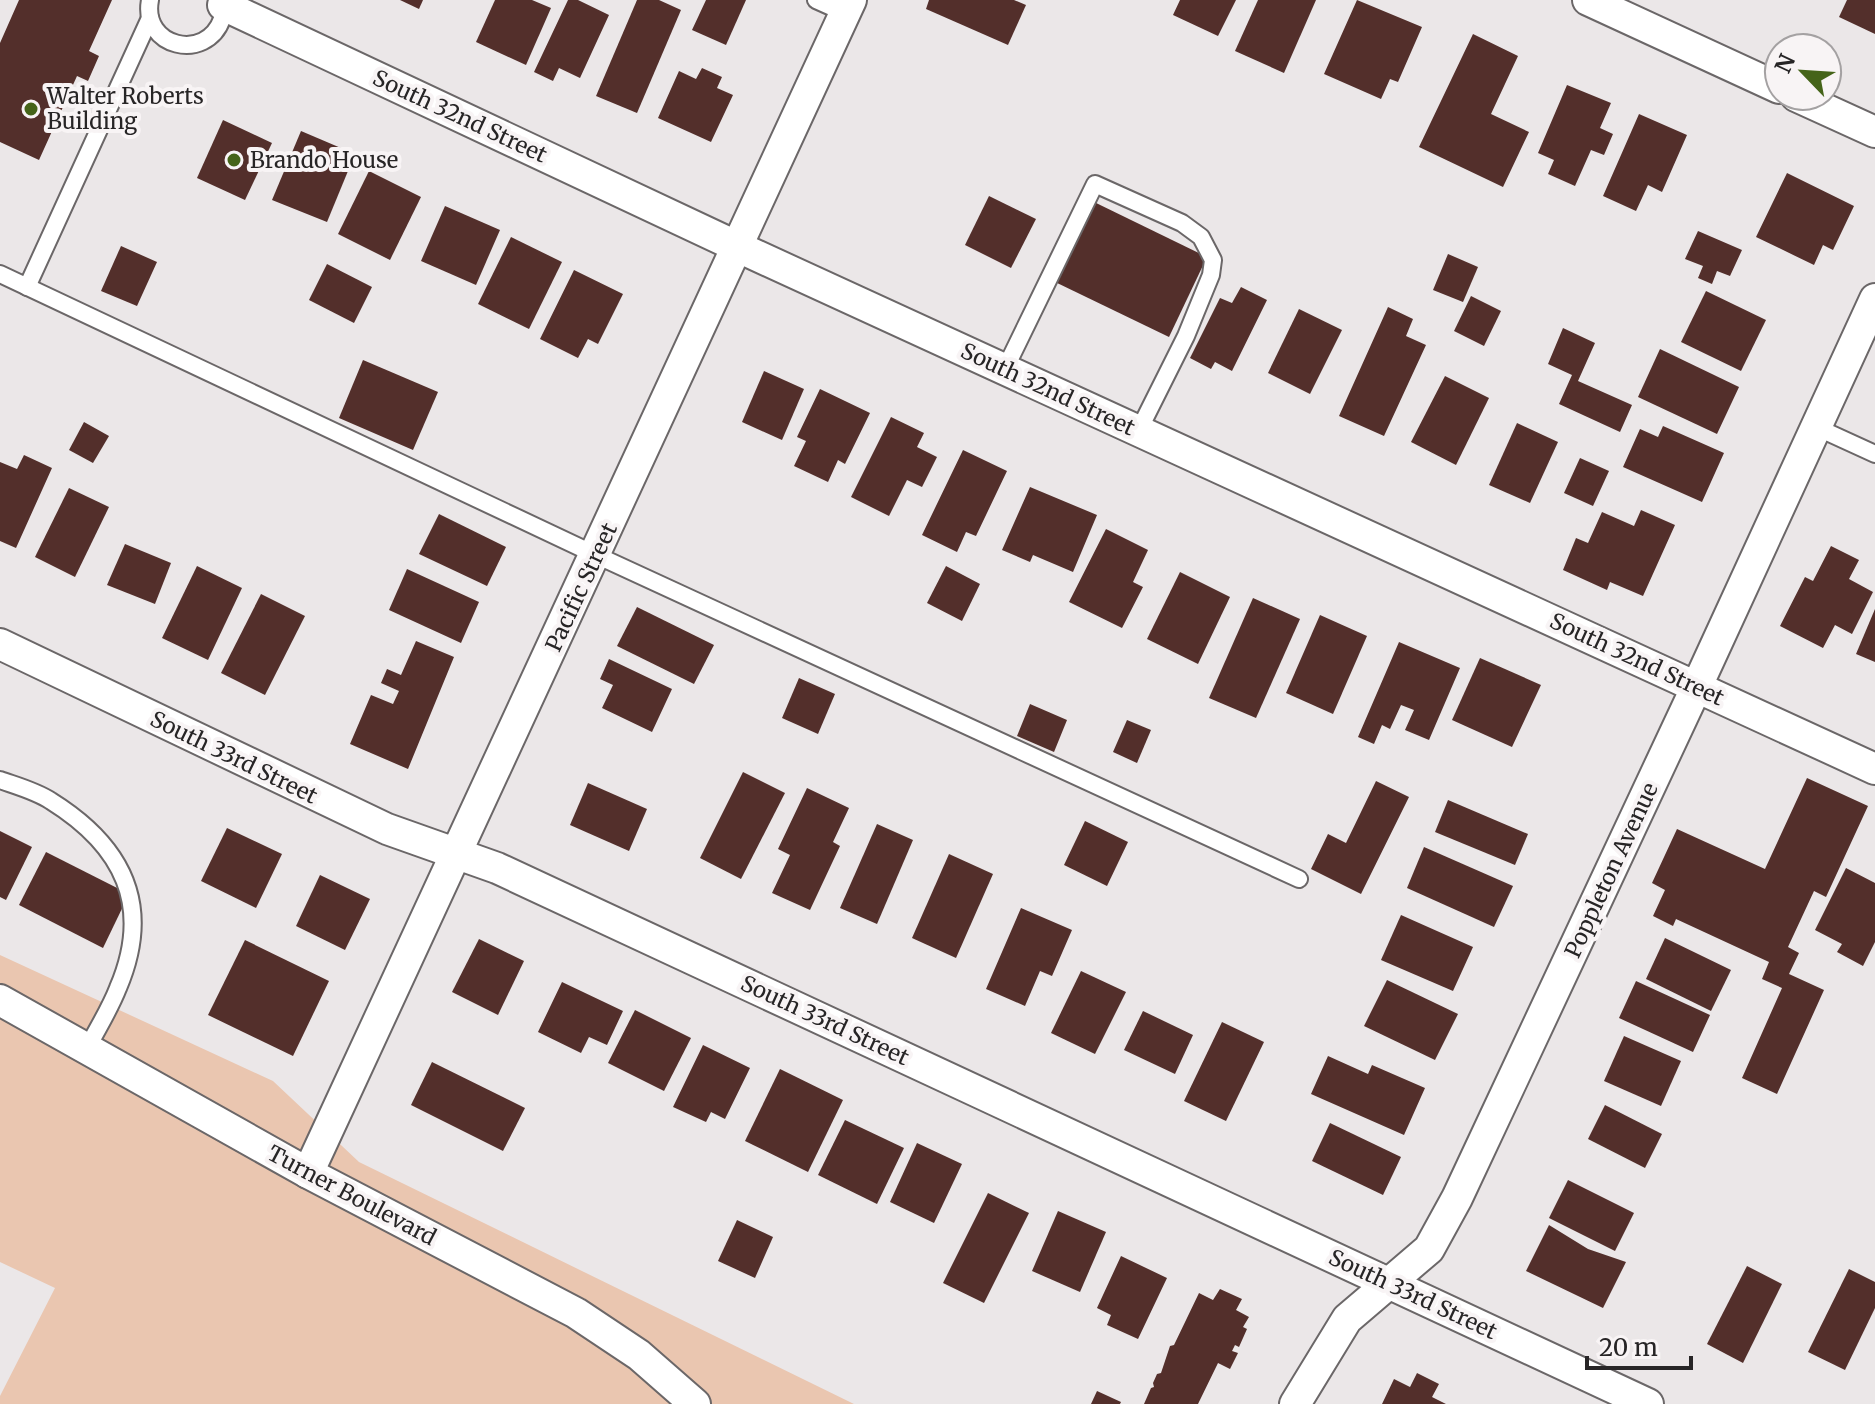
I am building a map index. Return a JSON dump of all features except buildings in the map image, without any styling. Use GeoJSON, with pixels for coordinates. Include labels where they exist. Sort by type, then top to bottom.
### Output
{"type":"FeatureCollection","features":[{"type":"Feature","properties":{"kind":"street"},"geometry":{"type":"LineString","coordinates":[[1588,0],[1763,81]]}},
{"type":"Feature","properties":{"kind":"street","name":"South 32nd Street"},"geometry":{"type":"LineString","coordinates":[[223,2],[738,247],[1875,769]]}},
{"type":"Feature","properties":{"kind":"street","name":"Pacific Street"},"geometry":{"type":"LineString","coordinates":[[308,1173],[848,7]]}},
{"type":"Feature","properties":{"kind":"street"},"geometry":{"type":"LineString","coordinates":[[1831,112],[1875,132]]}},
{"type":"Feature","properties":{"kind":"street","name":"Poppleton Avenue"},"geometry":{"type":"LineString","coordinates":[[1295,1404],[1347,1319],[1429,1249],[1457,1198],[1875,299]]}},
{"type":"Feature","properties":{"kind":"street","name":"South 33rd Street"},"geometry":{"type":"LineString","coordinates":[[0,644],[387,829],[497,868],[1648,1404]]}},
{"type":"Feature","properties":{"kind":"street","name":"Turner Boulevard"},"geometry":{"type":"LineString","coordinates":[[0,1000],[308,1173],[576,1313],[639,1355],[695,1404]]}},
{"type":"Feature","properties":{"kind":"lane"},"geometry":{"type":"LineString","coordinates":[[150,0],[148,11],[155,31],[172,44],[193,46],[212,37],[223,18],[223,2]]}},
{"type":"Feature","properties":{"kind":"lane"},"geometry":{"type":"LineString","coordinates":[[816,0],[848,7]]}},
{"type":"Feature","properties":{"kind":"lane"},"geometry":{"type":"LineString","coordinates":[[27,287],[150,18]]}},
{"type":"Feature","properties":{"kind":"lane"},"geometry":{"type":"LineString","coordinates":[[1005,369],[1095,184],[1167,216],[1201,237],[1213,260],[1211,275],[1186,336],[1139,430]]}},
{"type":"Feature","properties":{"kind":"lane"},"geometry":{"type":"LineString","coordinates":[[0,274],[596,555],[1299,879]]}},
{"type":"Feature","properties":{"kind":"lane"},"geometry":{"type":"LineString","coordinates":[[1816,427],[1875,454]]}},
{"type":"Feature","properties":{"kind":"lane"},"geometry":{"type":"LineString","coordinates":[[0,780],[49,799],[94,833],[116,862],[129,887],[133,907],[128,957],[119,988],[87,1049]]}},
{"type":"Feature","properties":{"kind":"shaded area"},"geometry":{"type":"Polygon","coordinates":[[[0,955],[273,1081],[359,1162],[854,1404],[0,1404],[0,1396],[55,1288],[0,1262],[0,955]]]}},
{"type":"Feature","properties":{"kind":"place","name":"Walter Roberts Building"},"geometry":{"type":"Point","coordinates":[31,109]}},
{"type":"Feature","properties":{"kind":"place","name":"Brando House"},"geometry":{"type":"Point","coordinates":[234,160]}}]}
